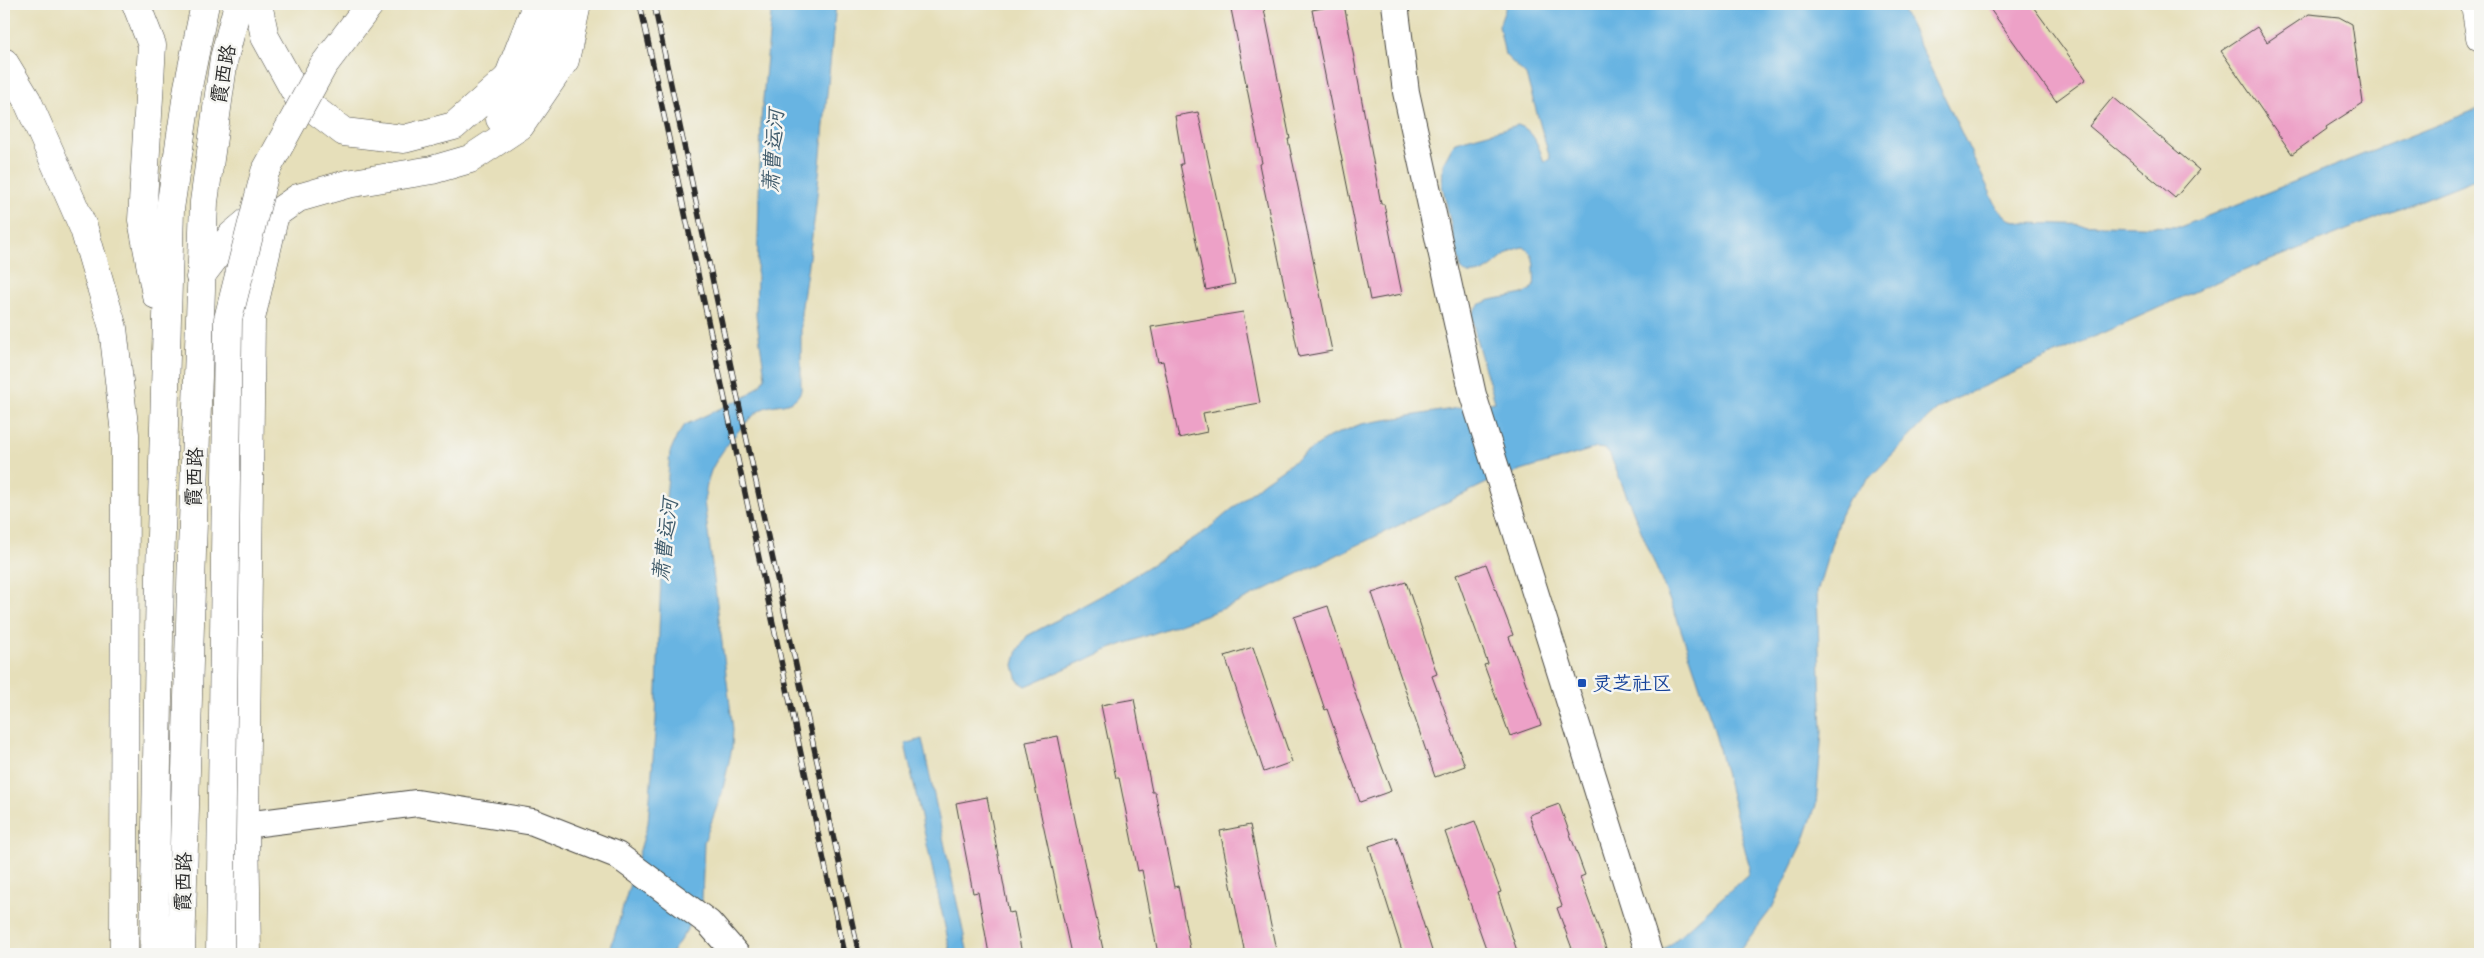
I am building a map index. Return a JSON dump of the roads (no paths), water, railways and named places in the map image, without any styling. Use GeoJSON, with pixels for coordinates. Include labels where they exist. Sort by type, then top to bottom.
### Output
{"type":"FeatureCollection","features":[{"type":"Feature","properties":{"kind":"main road"},"geometry":{"type":"LineString","coordinates":[[136,4],[152,45],[142,220],[165,340]]}},
{"type":"Feature","properties":{"kind":"main road","name":"霞西路"},"geometry":{"type":"LineString","coordinates":[[154,954],[165,340],[170,209],[188,87],[205,4]]}},
{"type":"Feature","properties":{"kind":"main road","name":"霞西路"},"geometry":{"type":"LineString","coordinates":[[181,954],[200,277],[204,202],[224,58],[238,4]]}},
{"type":"Feature","properties":{"kind":"main road"},"geometry":{"type":"LineString","coordinates":[[258,4],[265,37],[298,96],[344,132],[404,139],[454,126],[508,78],[534,11],[533,4]]}},
{"type":"Feature","properties":{"kind":"main road"},"geometry":{"type":"LineString","coordinates":[[220,954],[228,319],[265,172],[323,66],[370,4]]}},
{"type":"Feature","properties":{"kind":"main road"},"geometry":{"type":"LineString","coordinates":[[200,277],[232,235],[291,184],[342,170],[428,162],[463,147],[470,142],[511,109],[542,50],[552,4]]}},
{"type":"Feature","properties":{"kind":"main road"},"geometry":{"type":"LineString","coordinates":[[247,954],[245,825],[251,319],[275,214],[298,198],[347,184],[432,170],[470,159],[520,126],[565,60],[577,4]]}},
{"type":"Feature","properties":{"kind":"main road"},"geometry":{"type":"LineString","coordinates":[[2475,4],[2480,37]]}},
{"type":"Feature","properties":{"kind":"main road"},"geometry":{"type":"LineString","coordinates":[[4,62],[27,100],[84,229],[113,328],[126,434],[124,954]]}},
{"type":"Feature","properties":{"kind":"street"},"geometry":{"type":"LineString","coordinates":[[1395,4],[1406,92],[1474,395],[1648,951]]}},
{"type":"Feature","properties":{"kind":"street"},"geometry":{"type":"LineString","coordinates":[[245,825],[417,804],[534,822],[618,855],[710,922],[736,954]]}},
{"type":"Feature","properties":{"kind":"water","name":"萧曹运河"},"geometry":{"type":"Polygon","coordinates":[[[772,4],[836,4],[815,215],[801,313],[801,390],[798,396],[790,402],[762,409],[734,437],[720,455],[711,471],[704,501],[733,729],[732,748],[722,793],[704,842],[702,900],[698,913],[671,954],[609,954],[648,823],[656,720],[662,544],[670,452],[677,436],[685,425],[747,396],[760,385],[765,377],[756,315],[761,120],[772,4]]]}},
{"type":"Feature","properties":{"kind":"water"},"geometry":{"type":"Polygon","coordinates":[[[1507,4],[1900,4],[1998,209],[2009,219],[2023,223],[2180,227],[2480,108],[2480,177],[2223,279],[1944,404],[1929,417],[1848,500],[1840,516],[1817,592],[1822,732],[1816,805],[1803,843],[1772,908],[1737,954],[1660,954],[1748,874],[1749,865],[1712,722],[1678,621],[1610,455],[1605,449],[1596,448],[1495,479],[1233,605],[1110,649],[1026,686],[1018,681],[1014,665],[1018,650],[1027,636],[1108,592],[1207,530],[1264,482],[1329,437],[1361,424],[1495,402],[1474,330],[1473,313],[1478,306],[1485,302],[1522,294],[1529,290],[1534,285],[1533,260],[1531,254],[1524,247],[1509,252],[1491,267],[1477,274],[1468,274],[1461,269],[1442,185],[1443,164],[1455,142],[1518,125],[1524,127],[1532,135],[1544,162],[1550,159],[1526,75],[1505,55],[1499,26],[1507,4]]]}},
{"type":"Feature","properties":{"kind":"water"},"geometry":{"type":"Polygon","coordinates":[[[922,739],[968,954],[951,954],[905,744],[922,739]]]}},
{"type":"Feature","properties":{"kind":"railway"},"geometry":{"type":"LineString","coordinates":[[640,4],[844,954]]}},
{"type":"Feature","properties":{"kind":"railway"},"geometry":{"type":"LineString","coordinates":[[654,4],[859,954]]}},
{"type":"Feature","properties":{"kind":"place","name":"灵芝社区"},"geometry":{"type":"Point","coordinates":[1582,683]}}]}
